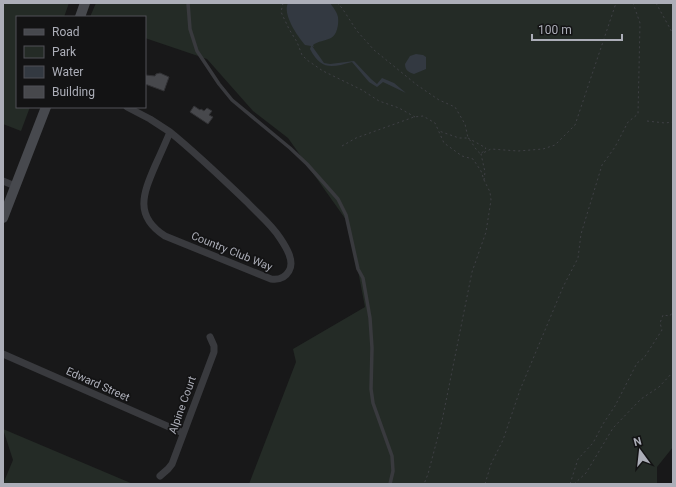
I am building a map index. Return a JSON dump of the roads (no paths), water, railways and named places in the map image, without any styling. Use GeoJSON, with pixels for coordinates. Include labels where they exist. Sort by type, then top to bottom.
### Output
{"type":"FeatureCollection","features":[{"type":"Feature","properties":{"kind":"main road"},"geometry":{"type":"LineString","coordinates":[[80,16],[86,3]]}},
{"type":"Feature","properties":{"kind":"main road"},"geometry":{"type":"LineString","coordinates":[[3,218],[46,108]]}},
{"type":"Feature","properties":{"kind":"street","name":"Country Club Way"},"geometry":{"type":"LineString","coordinates":[[129,108],[170,132],[229,185],[272,227],[280,237],[290,257],[291,267],[286,275],[282,278],[271,280],[165,236],[153,227],[145,213],[145,190],[170,132]]}},
{"type":"Feature","properties":{"kind":"street"},"geometry":{"type":"LineString","coordinates":[[3,181],[15,186]]}},
{"type":"Feature","properties":{"kind":"street","name":"Alpine Court"},"geometry":{"type":"LineString","coordinates":[[160,476],[172,464],[214,352],[214,346],[210,337]]}},
{"type":"Feature","properties":{"kind":"street","name":"Edward Street"},"geometry":{"type":"LineString","coordinates":[[3,354],[184,433]]}},
{"type":"Feature","properties":{"kind":"lane"},"geometry":{"type":"LineString","coordinates":[[188,3],[190,29],[197,52],[219,84],[232,100],[307,164],[338,199],[346,215],[358,269],[363,278],[370,318],[372,348],[371,389],[373,402],[392,456],[393,471],[390,484]]}},
{"type":"Feature","properties":{"kind":"water"},"geometry":{"type":"Polygon","coordinates":[[[288,3],[330,3],[335,10],[338,26],[335,34],[331,38],[313,45],[314,47],[312,46],[324,63],[330,64],[354,61],[377,84],[382,78],[394,83],[406,93],[383,82],[377,87],[369,82],[352,62],[327,66],[318,61],[310,49],[311,46],[305,45],[292,25],[287,13],[288,3]]]}},
{"type":"Feature","properties":{"kind":"water"},"geometry":{"type":"Polygon","coordinates":[[[416,54],[426,57],[426,69],[414,74],[407,70],[405,64],[410,56],[416,54]]]}}]}
